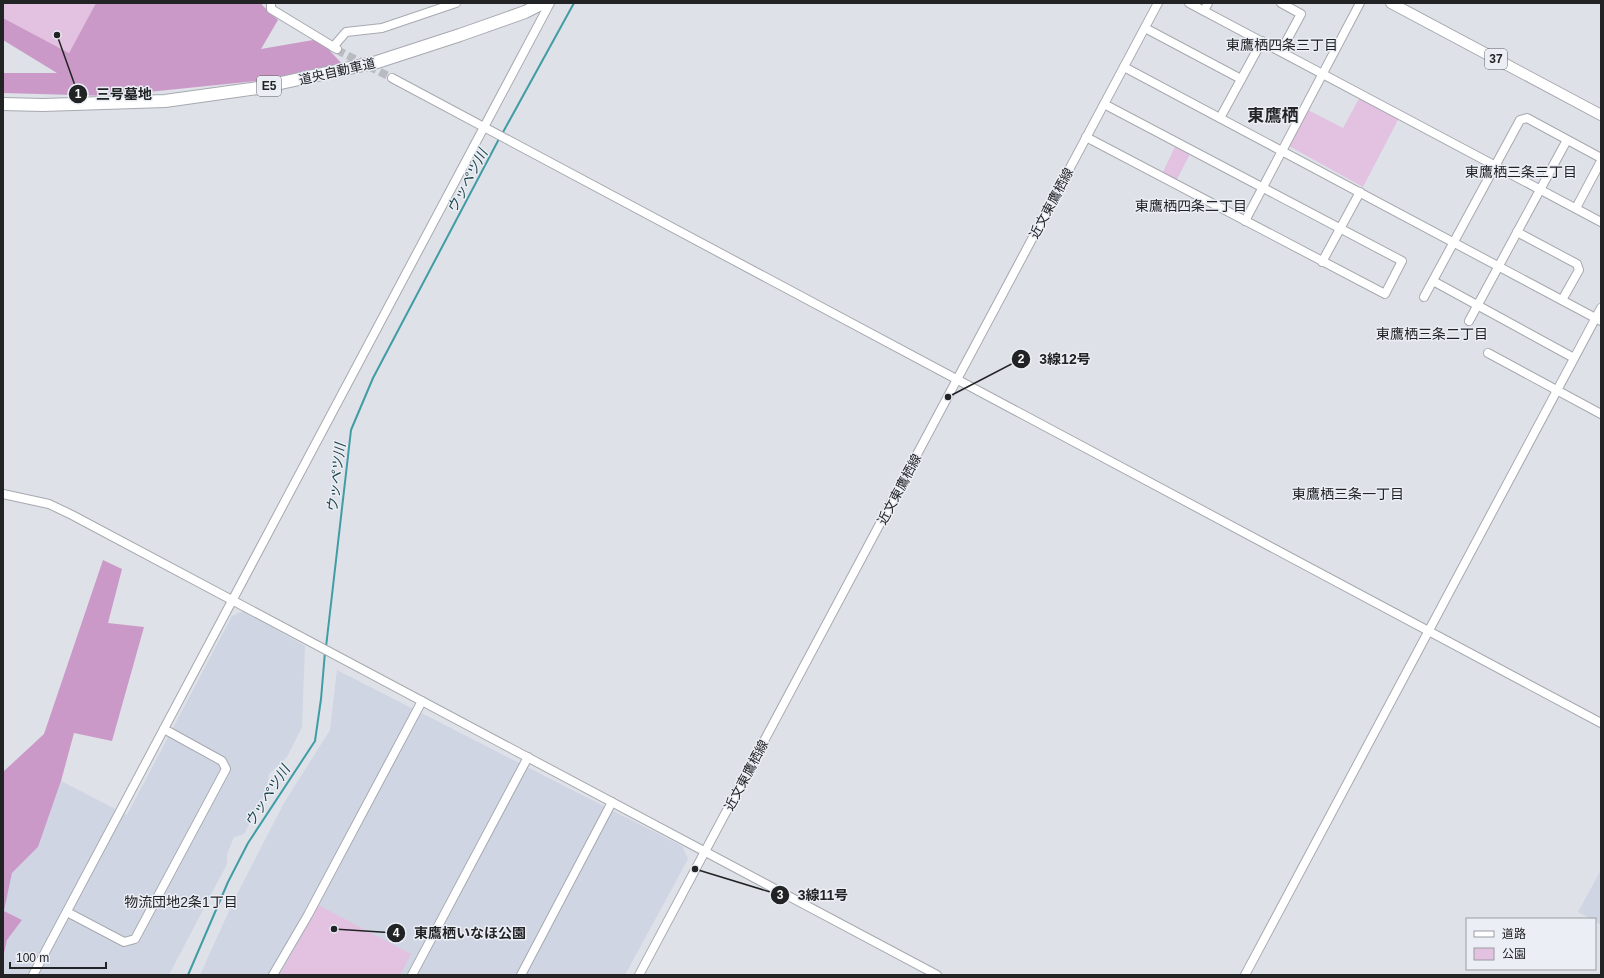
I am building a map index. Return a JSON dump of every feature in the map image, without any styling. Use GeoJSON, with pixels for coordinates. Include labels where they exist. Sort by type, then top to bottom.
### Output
{"type":"FeatureCollection","features":[{"type":"Feature","properties":{"kind":"highway","name":"道央自動車道"},"geometry":{"type":"LineString","coordinates":[[3,104],[43,105],[165,101],[258,88],[377,62],[525,12],[543,3]]}},
{"type":"Feature","properties":{"kind":"main road","name":"37"},"geometry":{"type":"LineString","coordinates":[[1391,3],[1601,115]]}},
{"type":"Feature","properties":{"kind":"street"},"geometry":{"type":"LineString","coordinates":[[271,3],[271,9],[335,49],[346,32],[382,28],[456,3]]}},
{"type":"Feature","properties":{"kind":"street"},"geometry":{"type":"LineString","coordinates":[[33,975],[550,3]]}},
{"type":"Feature","properties":{"kind":"street","name":"近文東鷹栖線"},"geometry":{"type":"LineString","coordinates":[[639,975],[1158,3]]}},
{"type":"Feature","properties":{"kind":"street"},"geometry":{"type":"LineString","coordinates":[[1189,3],[1206,7],[1262,41],[1601,222]]}},
{"type":"Feature","properties":{"kind":"street"},"geometry":{"type":"LineString","coordinates":[[1281,3],[1302,14],[1281,51]]}},
{"type":"Feature","properties":{"kind":"street"},"geometry":{"type":"LineString","coordinates":[[1245,221],[1360,3]]}},
{"type":"Feature","properties":{"kind":"street"},"geometry":{"type":"LineString","coordinates":[[1145,28],[1241,79]]}},
{"type":"Feature","properties":{"kind":"street"},"geometry":{"type":"LineString","coordinates":[[1220,118],[1262,41]]}},
{"type":"Feature","properties":{"kind":"street"},"geometry":{"type":"LineString","coordinates":[[1124,67],[1598,319]]}},
{"type":"Feature","properties":{"kind":"street"},"geometry":{"type":"LineString","coordinates":[[392,78],[1601,723]]}},
{"type":"Feature","properties":{"kind":"street"},"geometry":{"type":"LineString","coordinates":[[1086,137],[1385,294],[1402,261],[1104,104]]}},
{"type":"Feature","properties":{"kind":"street"},"geometry":{"type":"LineString","coordinates":[[1424,297],[1520,120],[1527,118],[1601,160],[1576,208]]}},
{"type":"Feature","properties":{"kind":"street"},"geometry":{"type":"LineString","coordinates":[[1469,321],[1567,140]]}},
{"type":"Feature","properties":{"kind":"street"},"geometry":{"type":"LineString","coordinates":[[1322,262],[1360,192]]}},
{"type":"Feature","properties":{"kind":"street"},"geometry":{"type":"LineString","coordinates":[[1517,232],[1577,264],[1579,270],[1562,300]]}},
{"type":"Feature","properties":{"kind":"street"},"geometry":{"type":"LineString","coordinates":[[1433,281],[1574,358]]}},
{"type":"Feature","properties":{"kind":"street"},"geometry":{"type":"LineString","coordinates":[[1245,975],[1556,390],[1598,319],[1601,308]]}},
{"type":"Feature","properties":{"kind":"street"},"geometry":{"type":"LineString","coordinates":[[1488,353],[1601,414]]}},
{"type":"Feature","properties":{"kind":"street"},"geometry":{"type":"LineString","coordinates":[[3,494],[49,504],[72,514],[937,975]]}},
{"type":"Feature","properties":{"kind":"street"},"geometry":{"type":"LineString","coordinates":[[273,975],[308,915],[422,701]]}},
{"type":"Feature","properties":{"kind":"street"},"geometry":{"type":"LineString","coordinates":[[67,912],[124,942],[135,939],[226,769],[222,761],[164,728]]}},
{"type":"Feature","properties":{"kind":"street"},"geometry":{"type":"LineString","coordinates":[[412,975],[528,757]]}},
{"type":"Feature","properties":{"kind":"street"},"geometry":{"type":"LineString","coordinates":[[521,975],[612,802]]}},
{"type":"Feature","properties":{"kind":"shaded area"},"geometry":{"type":"Polygon","coordinates":[[[96,3],[262,3],[262,5],[278,20],[261,49],[319,39],[343,65],[267,80],[109,96],[3,93],[3,73],[57,73],[3,40],[3,18],[69,53],[96,3]]]}},
{"type":"Feature","properties":{"kind":"shaded area"},"geometry":{"type":"Polygon","coordinates":[[[103,560],[122,569],[108,623],[144,627],[112,741],[74,733],[61,781],[38,847],[12,873],[4,911],[22,920],[7,940],[3,958],[3,772],[44,734],[103,560]]]}},
{"type":"Feature","properties":{"kind":"shaded area"},"geometry":{"type":"Polygon","coordinates":[[[243,611],[305,646],[302,727],[287,757],[269,774],[266,792],[244,834],[234,837],[227,854],[227,864],[169,975],[3,975],[3,958],[7,940],[22,920],[4,911],[12,873],[38,847],[61,781],[127,815],[232,616],[243,611]]]}},
{"type":"Feature","properties":{"kind":"shaded area"},"geometry":{"type":"Polygon","coordinates":[[[337,670],[682,846],[688,859],[625,975],[200,975],[234,900],[284,803],[330,730],[337,670]]]}},
{"type":"Feature","properties":{"kind":"shaded area"},"geometry":{"type":"Polygon","coordinates":[[[1601,870],[1601,925],[1596,922],[1596,918],[1589,918],[1578,912],[1601,870]]]}},
{"type":"Feature","properties":{"kind":"green space"},"geometry":{"type":"Polygon","coordinates":[[[3,3],[96,3],[69,53],[3,18],[3,3]]]}},
{"type":"Feature","properties":{"kind":"green space"},"geometry":{"type":"Polygon","coordinates":[[[1360,97],[1399,118],[1363,187],[1289,146],[1308,110],[1343,128],[1360,97]]]}},
{"type":"Feature","properties":{"kind":"green space"},"geometry":{"type":"Polygon","coordinates":[[[1175,147],[1190,154],[1176,181],[1162,174],[1175,147]]]}},
{"type":"Feature","properties":{"kind":"green space"},"geometry":{"type":"Polygon","coordinates":[[[318,905],[411,954],[400,975],[280,975],[318,905]]]}},
{"type":"Feature","properties":{"kind":"waterway","name":"ウッペツ川"},"geometry":{"type":"LineString","coordinates":[[502,134],[574,3]]}},
{"type":"Feature","properties":{"kind":"waterway","name":"ウッペツ川"},"geometry":{"type":"LineString","coordinates":[[326,647],[351,430],[373,378],[500,137]]}},
{"type":"Feature","properties":{"kind":"waterway","name":"ウッペツ川"},"geometry":{"type":"LineString","coordinates":[[188,975],[228,882],[248,843],[315,741],[321,699],[325,652]]}},
{"type":"Feature","properties":{"kind":"tunnel"},"geometry":{"type":"LineString","coordinates":[[337,50],[392,78]]}},
{"type":"Feature","properties":{"kind":"place","name":"三号墓地"},"geometry":{"type":"Point","coordinates":[57,35]}},
{"type":"Feature","properties":{"kind":"place","name":"3線12号"},"geometry":{"type":"Point","coordinates":[948,397]}},
{"type":"Feature","properties":{"kind":"place","name":"3線11号"},"geometry":{"type":"Point","coordinates":[695,869]}},
{"type":"Feature","properties":{"kind":"place","name":"東鷹栖いなほ公園"},"geometry":{"type":"Point","coordinates":[334,929]}},
{"type":"Feature","properties":{"kind":"district","name":"東鷹栖四条三丁目"},"geometry":{"type":"Point","coordinates":[1282,45]}},
{"type":"Feature","properties":{"kind":"district","name":"東鷹栖"},"geometry":{"type":"Point","coordinates":[1273,115]}},
{"type":"Feature","properties":{"kind":"district","name":"東鷹栖三条三丁目"},"geometry":{"type":"Point","coordinates":[1521,172]}},
{"type":"Feature","properties":{"kind":"district","name":"東鷹栖四条二丁目"},"geometry":{"type":"Point","coordinates":[1191,206]}},
{"type":"Feature","properties":{"kind":"district","name":"東鷹栖三条二丁目"},"geometry":{"type":"Point","coordinates":[1432,334]}},
{"type":"Feature","properties":{"kind":"district","name":"東鷹栖三条一丁目"},"geometry":{"type":"Point","coordinates":[1348,494]}},
{"type":"Feature","properties":{"kind":"district","name":"物流団地2条1丁目"},"geometry":{"type":"Point","coordinates":[181,902]}}]}
